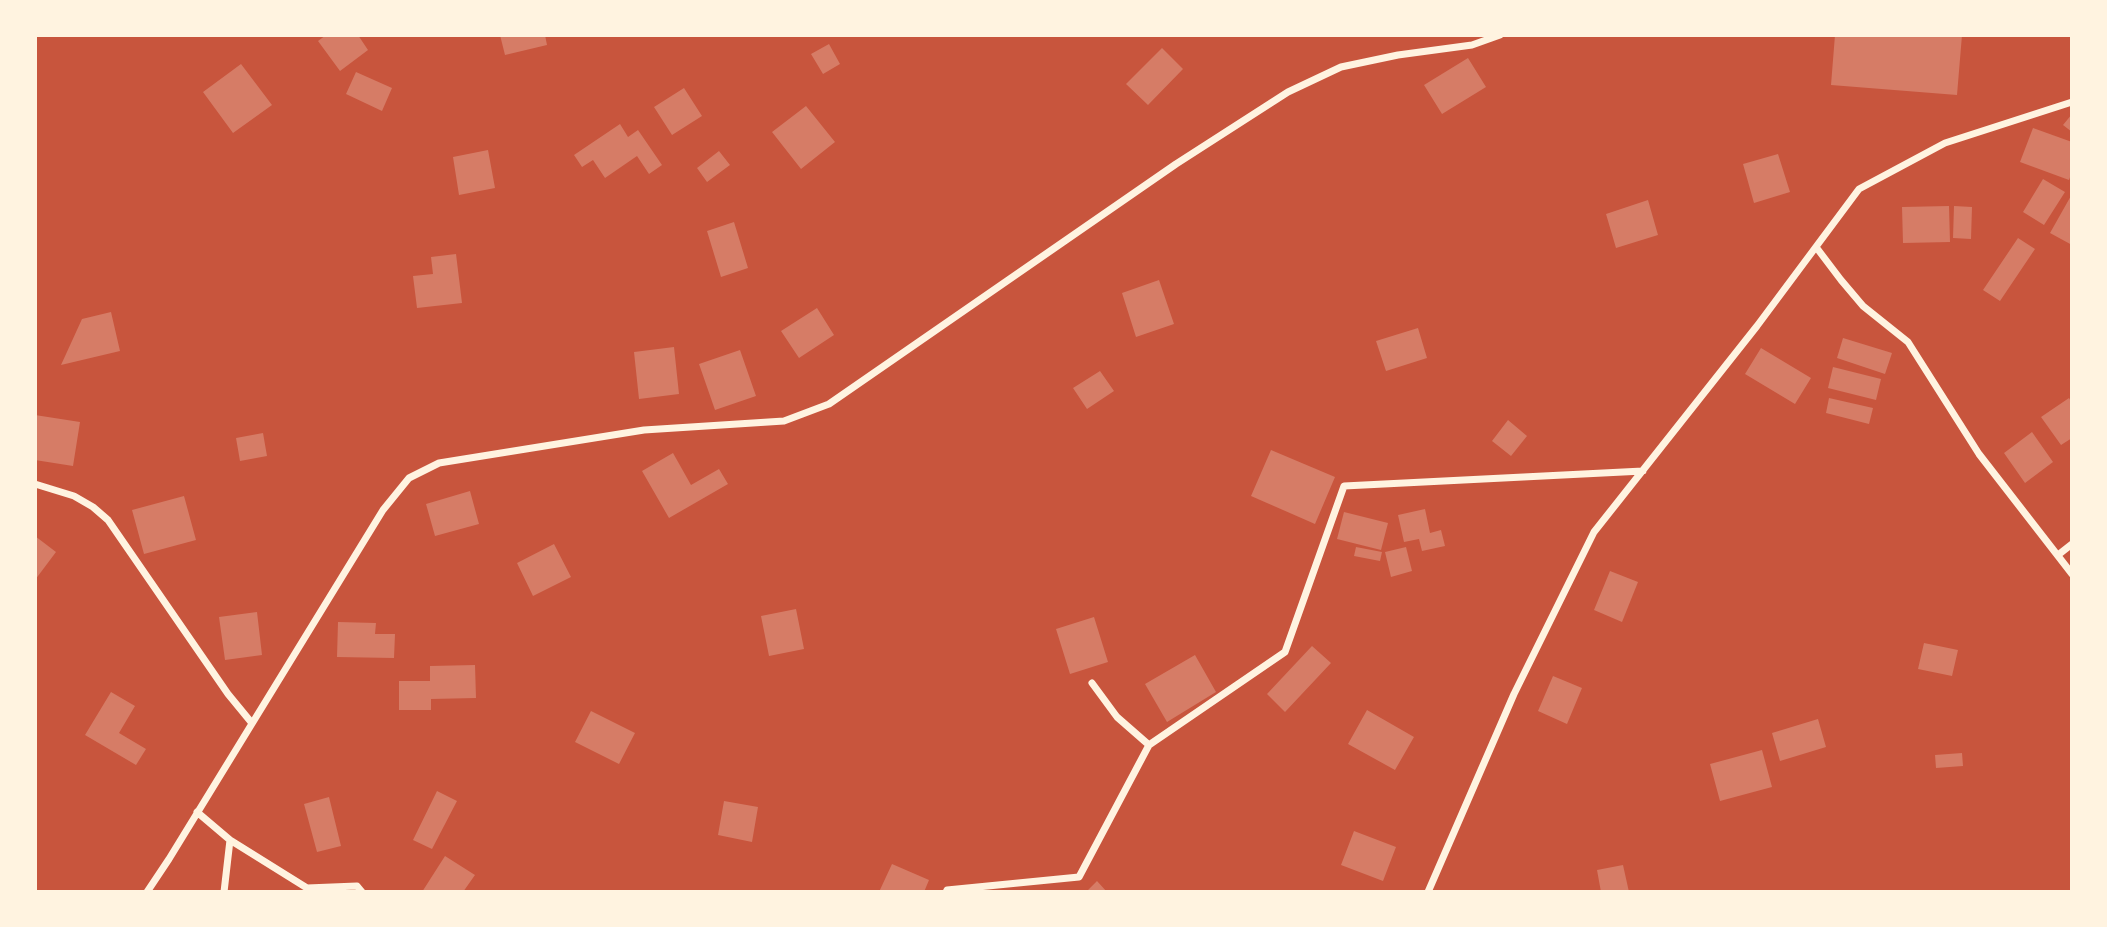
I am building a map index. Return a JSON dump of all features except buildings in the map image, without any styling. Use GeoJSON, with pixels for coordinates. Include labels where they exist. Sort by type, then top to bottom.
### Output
{"type":"FeatureCollection","features":[{"type":"Feature","properties":{"kind":"street"},"geometry":{"type":"LineString","coordinates":[[146,892],[383,510],[409,478],[439,463],[464,458],[644,430],[784,421],[829,404],[1176,164],[1288,92],[1341,67],[1398,55],[1472,45],[1500,35]]}},
{"type":"Feature","properties":{"kind":"street"},"geometry":{"type":"LineString","coordinates":[[1428,892],[1514,694],[1594,532],[1757,326],[1859,189],[1945,143],[2072,102]]}},
{"type":"Feature","properties":{"kind":"street"},"geometry":{"type":"LineString","coordinates":[[1816,247],[1863,306],[1908,342],[1979,454],[2072,574]]}},
{"type":"Feature","properties":{"kind":"street"},"geometry":{"type":"LineString","coordinates":[[946,892],[1079,877],[1149,745],[1285,652],[1344,486],[1643,471]]}},
{"type":"Feature","properties":{"kind":"street"},"geometry":{"type":"LineString","coordinates":[[35,484],[74,496],[108,520],[228,694],[251,722]]}},
{"type":"Feature","properties":{"kind":"street"},"geometry":{"type":"LineString","coordinates":[[2058,555],[2072,544]]}},
{"type":"Feature","properties":{"kind":"street"},"geometry":{"type":"LineString","coordinates":[[1092,682],[1118,718],[1149,745]]}},
{"type":"Feature","properties":{"kind":"street"},"geometry":{"type":"LineString","coordinates":[[197,812],[230,840],[307,888],[357,886],[362,892]]}},
{"type":"Feature","properties":{"kind":"street"},"geometry":{"type":"LineString","coordinates":[[224,892],[230,840]]}}]}
